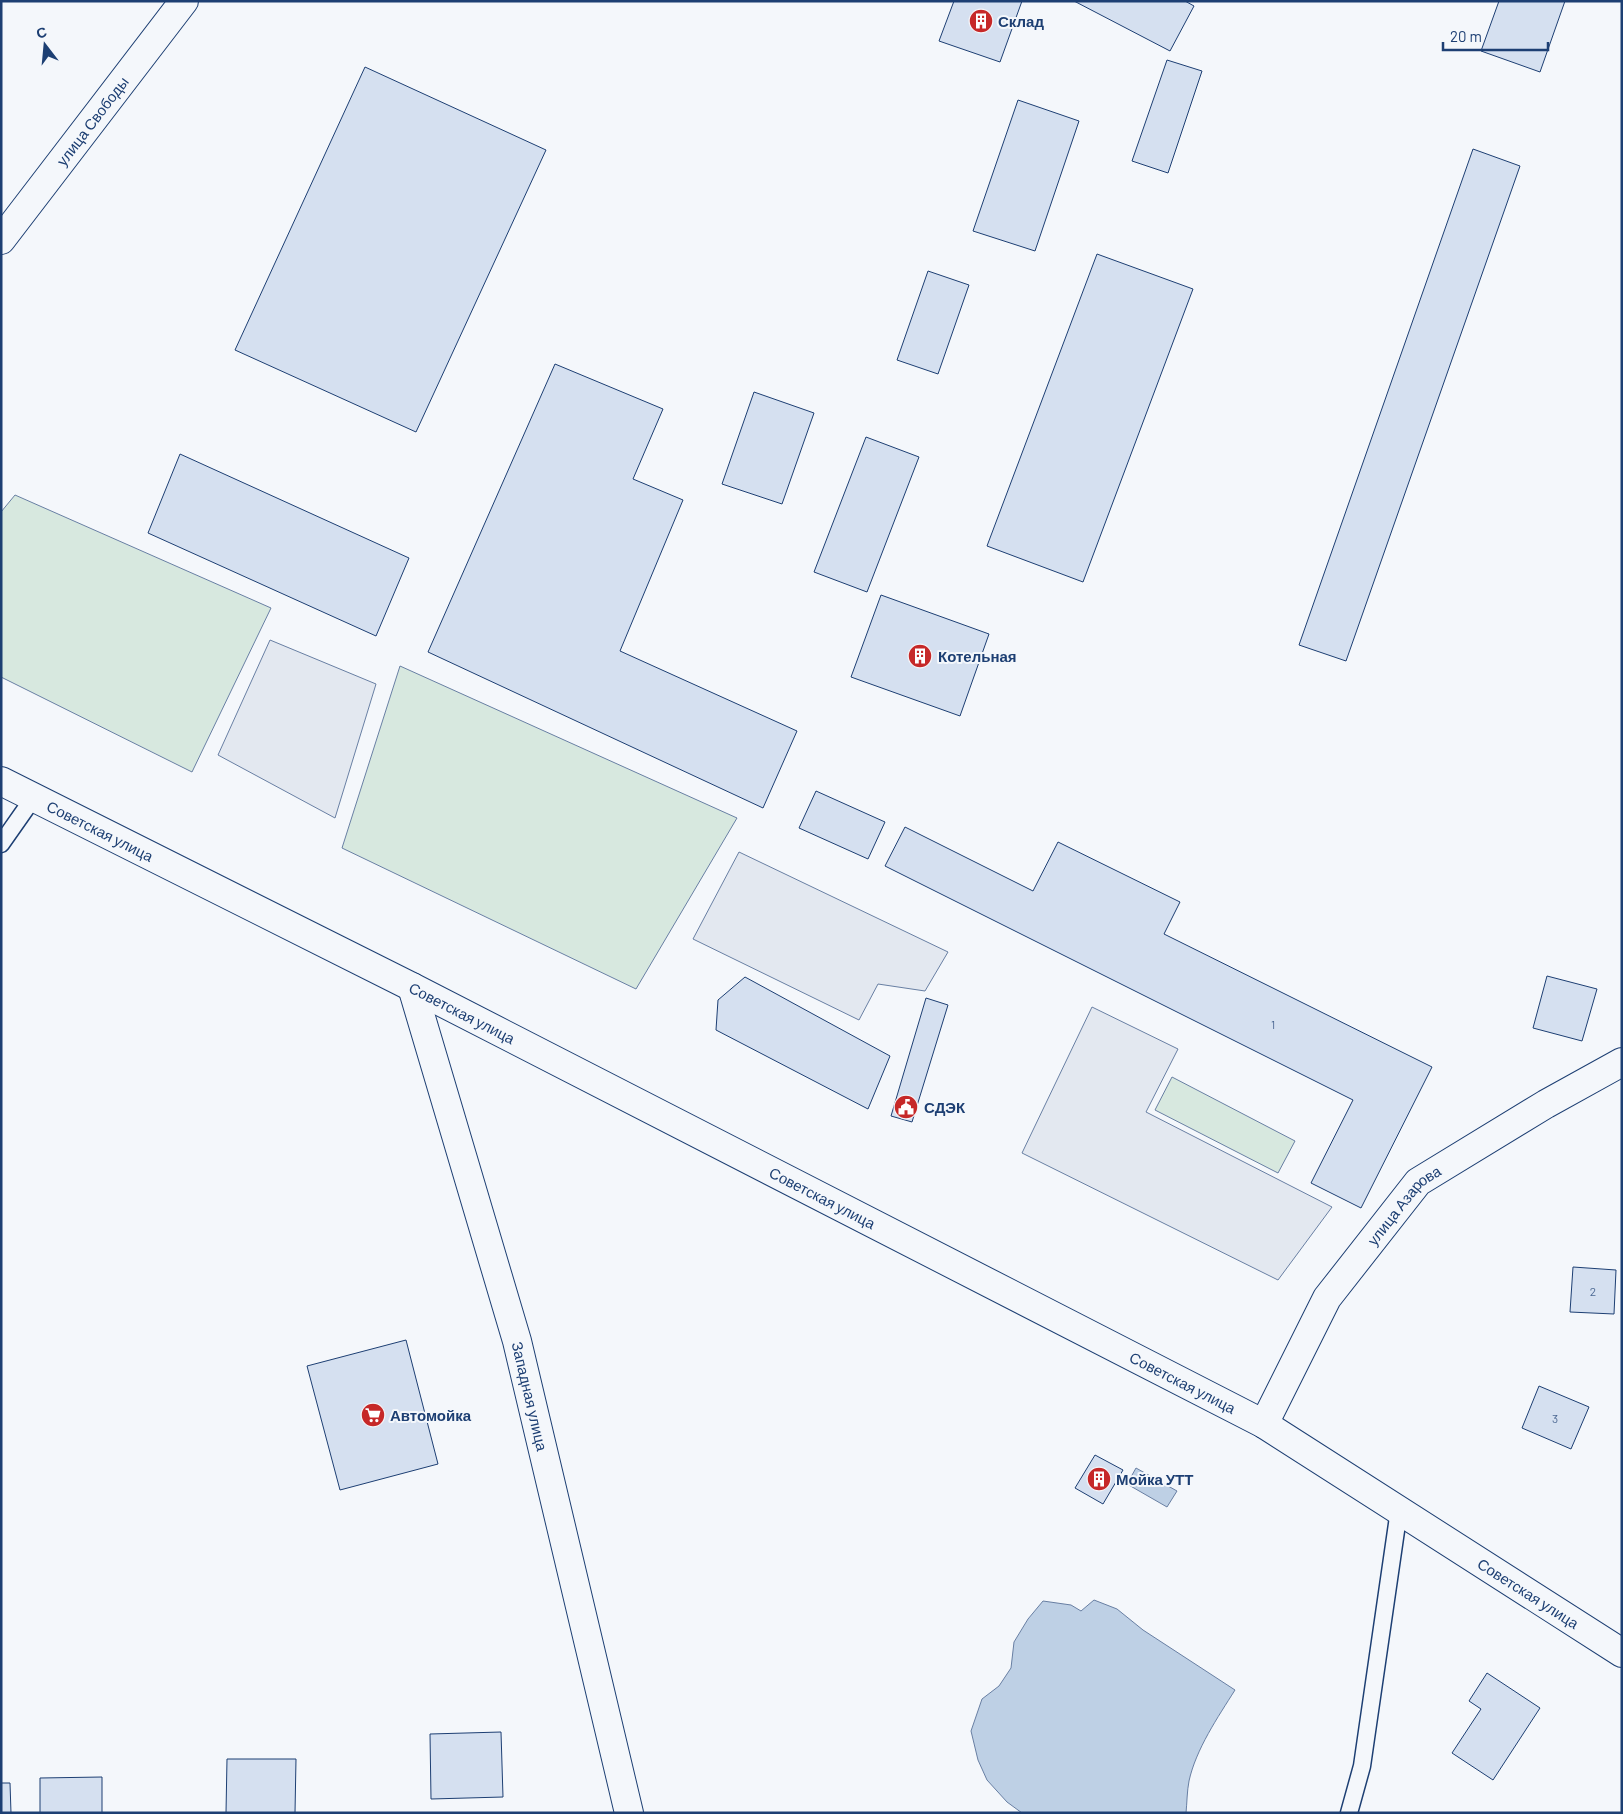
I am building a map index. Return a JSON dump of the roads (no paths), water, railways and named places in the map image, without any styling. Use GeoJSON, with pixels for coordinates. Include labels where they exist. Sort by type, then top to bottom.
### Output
{"type":"FeatureCollection","features":[{"type":"Feature","properties":{"kind":"main road","name":"улица Свободы"},"geometry":{"type":"LineString","coordinates":[[1,240],[184,1]]}},
{"type":"Feature","properties":{"kind":"main road","name":"Советская улица"},"geometry":{"type":"LineString","coordinates":[[1,781],[412,987],[1264,1424],[1622,1653]]}},
{"type":"Feature","properties":{"kind":"main road","name":"Западная улица"},"geometry":{"type":"LineString","coordinates":[[412,987],[517,1341],[629,1813]]}},
{"type":"Feature","properties":{"kind":"main road","name":"улица Азарова"},"geometry":{"type":"LineString","coordinates":[[1264,1424],[1327,1298],[1418,1182],[1546,1104],[1622,1062]]}},
{"type":"Feature","properties":{"kind":"lane"},"geometry":{"type":"LineString","coordinates":[[1,844],[34,797]]}},
{"type":"Feature","properties":{"kind":"lane"},"geometry":{"type":"LineString","coordinates":[[1349,1813],[1362,1766],[1400,1510]]}},
{"type":"Feature","properties":{"kind":"water"},"geometry":{"type":"Polygon","coordinates":[[[1136,1468],[1177,1491],[1167,1507],[1127,1484],[1136,1468]]]}},
{"type":"Feature","properties":{"kind":"water"},"geometry":{"type":"Polygon","coordinates":[[[1094,1600],[1117,1609],[1143,1630],[1235,1690],[1208,1734],[1192,1769],[1187,1793],[1186,1813],[1022,1813],[1007,1802],[987,1780],[978,1760],[971,1731],[982,1699],[999,1686],[1011,1668],[1014,1642],[1028,1619],[1043,1601],[1071,1605],[1081,1611],[1094,1600]]]}},
{"type":"Feature","properties":{"kind":"place","name":"Склад"},"geometry":{"type":"Point","coordinates":[981,21]}},
{"type":"Feature","properties":{"kind":"place","name":"Котельная"},"geometry":{"type":"Point","coordinates":[920,656]}},
{"type":"Feature","properties":{"kind":"place","name":"СДЭК"},"geometry":{"type":"Point","coordinates":[906,1107]}},
{"type":"Feature","properties":{"kind":"place","name":"Автомойка"},"geometry":{"type":"Point","coordinates":[373,1415]}},
{"type":"Feature","properties":{"kind":"place","name":"Мойка УТТ"},"geometry":{"type":"Point","coordinates":[1099,1479]}}]}
